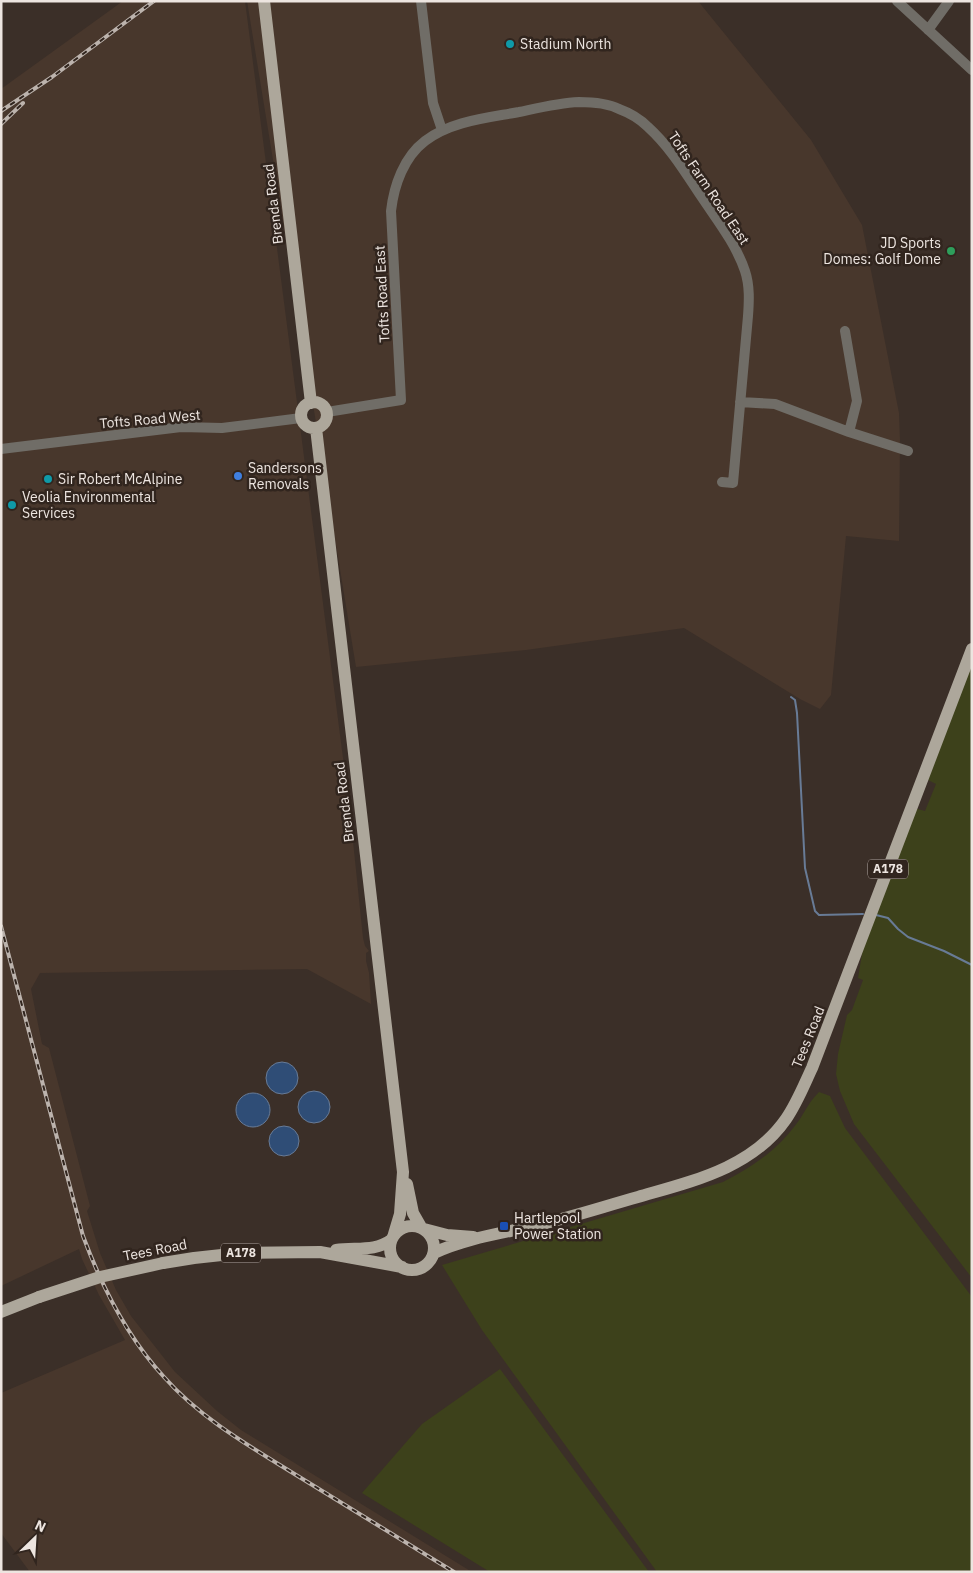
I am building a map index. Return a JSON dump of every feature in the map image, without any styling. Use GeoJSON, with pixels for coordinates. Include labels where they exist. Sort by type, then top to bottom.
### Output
{"type":"FeatureCollection","features":[{"type":"Feature","properties":{"kind":"main road","name":"Brenda Road"},"geometry":{"type":"LineString","coordinates":[[264,1],[312,403]]}},
{"type":"Feature","properties":{"kind":"main road"},"geometry":{"type":"LineString","coordinates":[[312,403],[318,403],[327,412],[325,422],[316,428],[310,428],[304,424],[301,418],[305,406],[312,403]]}},
{"type":"Feature","properties":{"kind":"main road","name":"Brenda Road"},"geometry":{"type":"LineString","coordinates":[[316,428],[403,1172],[400,1214],[393,1237]]}},
{"type":"Feature","properties":{"kind":"main road","name":"Tees Road"},"geometry":{"type":"LineString","coordinates":[[434,1253],[448,1246],[464,1243],[478,1237],[568,1217],[710,1175],[727,1168],[754,1151],[785,1120],[803,1089],[833,1014],[972,649]]}},
{"type":"Feature","properties":{"kind":"main road","name":"Brenda Road"},"geometry":{"type":"LineString","coordinates":[[403,1172],[410,1193],[413,1213],[423,1228]]}},
{"type":"Feature","properties":{"kind":"main road","name":"A178"},"geometry":{"type":"LineString","coordinates":[[393,1237],[402,1228],[410,1225],[423,1228]]}},
{"type":"Feature","properties":{"kind":"main road"},"geometry":{"type":"LineString","coordinates":[[423,1228],[431,1235],[434,1253]]}},
{"type":"Feature","properties":{"kind":"main road","name":"Tees Road"},"geometry":{"type":"LineString","coordinates":[[423,1228],[447,1235],[478,1237]]}},
{"type":"Feature","properties":{"kind":"main road"},"geometry":{"type":"LineString","coordinates":[[393,1237],[390,1253],[394,1260],[402,1267]]}},
{"type":"Feature","properties":{"kind":"main road","name":"Tees Road"},"geometry":{"type":"LineString","coordinates":[[1,1312],[100,1277],[163,1263],[240,1253],[320,1252],[375,1248],[384,1245],[393,1237]]}},
{"type":"Feature","properties":{"kind":"main road","name":"Tees Road"},"geometry":{"type":"LineString","coordinates":[[320,1252],[402,1267]]}},
{"type":"Feature","properties":{"kind":"main road","name":"A178"},"geometry":{"type":"LineString","coordinates":[[402,1267],[413,1270],[420,1269],[431,1261],[434,1253]]}},
{"type":"Feature","properties":{"kind":"street"},"geometry":{"type":"LineString","coordinates":[[421,1],[433,103],[442,130]]}},
{"type":"Feature","properties":{"kind":"street"},"geometry":{"type":"LineString","coordinates":[[898,1],[971,68]]}},
{"type":"Feature","properties":{"kind":"street"},"geometry":{"type":"LineString","coordinates":[[928,30],[949,1]]}},
{"type":"Feature","properties":{"kind":"street","name":"Tofts Farm Road East"},"geometry":{"type":"LineString","coordinates":[[442,130],[475,121],[562,103],[600,103],[618,108],[637,118],[649,127],[671,152],[723,229],[737,253],[745,272],[749,299],[733,483],[722,482]]}},
{"type":"Feature","properties":{"kind":"street","name":"Tofts Road East"},"geometry":{"type":"LineString","coordinates":[[327,412],[401,400],[391,211],[393,197],[396,184],[403,169],[414,153],[424,142],[442,130]]}},
{"type":"Feature","properties":{"kind":"street"},"geometry":{"type":"LineString","coordinates":[[845,331],[857,401],[849,432]]}},
{"type":"Feature","properties":{"kind":"street"},"geometry":{"type":"LineString","coordinates":[[740,402],[775,404],[849,432],[908,450]]}},
{"type":"Feature","properties":{"kind":"street","name":"Tofts Road West"},"geometry":{"type":"LineString","coordinates":[[1,449],[181,427],[222,428],[301,418]]}},
{"type":"Feature","properties":{"kind":"shaded area"},"geometry":{"type":"Polygon","coordinates":[[[123,1],[245,1],[350,812],[363,938],[365,946],[369,951],[366,953],[366,961],[369,973],[371,1004],[307,969],[40,973],[31,989],[42,1044],[49,1048],[90,1206],[87,1211],[100,1253],[116,1290],[131,1316],[175,1372],[217,1411],[241,1430],[472,1572],[30,1572],[1,1533],[1,1393],[125,1340],[99,1295],[79,1249],[1,1286],[1,89],[123,1]]]}},
{"type":"Feature","properties":{"kind":"shaded area"},"geometry":{"type":"Polygon","coordinates":[[[247,1],[698,1],[811,140],[862,225],[899,413],[900,441],[899,541],[846,536],[831,695],[820,709],[800,699],[684,628],[526,650],[356,667],[247,1]]]}},
{"type":"Feature","properties":{"kind":"green space"},"geometry":{"type":"Polygon","coordinates":[[[972,664],[972,1278],[854,1124],[840,1091],[836,1074],[838,1054],[847,1015],[852,1010],[863,980],[858,978],[863,948],[914,808],[925,811],[936,784],[928,780],[972,664]]]}},
{"type":"Feature","properties":{"kind":"green space"},"geometry":{"type":"Polygon","coordinates":[[[819,1092],[830,1096],[845,1128],[972,1297],[972,1572],[657,1572],[482,1330],[442,1265],[723,1182],[752,1165],[779,1144],[819,1092]]]}},
{"type":"Feature","properties":{"kind":"green space"},"geometry":{"type":"Polygon","coordinates":[[[500,1369],[649,1572],[490,1572],[362,1493],[422,1424],[500,1369]]]}},
{"type":"Feature","properties":{"kind":"water"},"geometry":{"type":"Polygon","coordinates":[[[282,1062],[293,1067],[298,1078],[293,1089],[282,1094],[271,1089],[266,1078],[271,1067],[282,1062]]]}},
{"type":"Feature","properties":{"kind":"water"},"geometry":{"type":"Polygon","coordinates":[[[314,1091],[320,1092],[325,1096],[329,1101],[329,1113],[325,1118],[320,1122],[314,1123],[308,1122],[303,1118],[299,1113],[298,1107],[299,1101],[303,1096],[308,1092],[314,1091]]]}},
{"type":"Feature","properties":{"kind":"water"},"geometry":{"type":"Polygon","coordinates":[[[253,1093],[265,1098],[270,1110],[265,1122],[253,1127],[241,1122],[236,1110],[241,1098],[253,1093]]]}},
{"type":"Feature","properties":{"kind":"water"},"geometry":{"type":"Polygon","coordinates":[[[284,1126],[295,1130],[299,1141],[295,1152],[284,1156],[273,1152],[269,1141],[273,1130],[284,1126]]]}},
{"type":"Feature","properties":{"kind":"waterway"},"geometry":{"type":"LineString","coordinates":[[791,697],[795,700],[797,713],[805,868],[815,911],[819,915],[863,914]]}},
{"type":"Feature","properties":{"kind":"waterway"},"geometry":{"type":"LineString","coordinates":[[876,915],[888,918],[908,937],[944,951],[972,965]]}},
{"type":"Feature","properties":{"kind":"railway"},"geometry":{"type":"LineString","coordinates":[[1,111],[52,77],[154,1]]}},
{"type":"Feature","properties":{"kind":"railway"},"geometry":{"type":"LineString","coordinates":[[1,124],[23,103]]}},
{"type":"Feature","properties":{"kind":"railway"},"geometry":{"type":"LineString","coordinates":[[1,926],[83,1236],[107,1292],[138,1345],[164,1377],[211,1420],[265,1456],[454,1572]]}},
{"type":"Feature","properties":{"kind":"place","name":"Stadium North"},"geometry":{"type":"Point","coordinates":[510,44]}},
{"type":"Feature","properties":{"kind":"place","name":"JD Sports Domes: Golf Dome"},"geometry":{"type":"Point","coordinates":[951,251]}},
{"type":"Feature","properties":{"kind":"place","name":"Sandersons Removals"},"geometry":{"type":"Point","coordinates":[238,476]}},
{"type":"Feature","properties":{"kind":"place","name":"Sir Robert McAlpine"},"geometry":{"type":"Point","coordinates":[48,479]}},
{"type":"Feature","properties":{"kind":"place","name":"Veolia Environmental Services"},"geometry":{"type":"Point","coordinates":[12,505]}},
{"type":"Feature","properties":{"kind":"place","name":"Hartlepool Power Station"},"geometry":{"type":"Point","coordinates":[504,1226]}}]}
